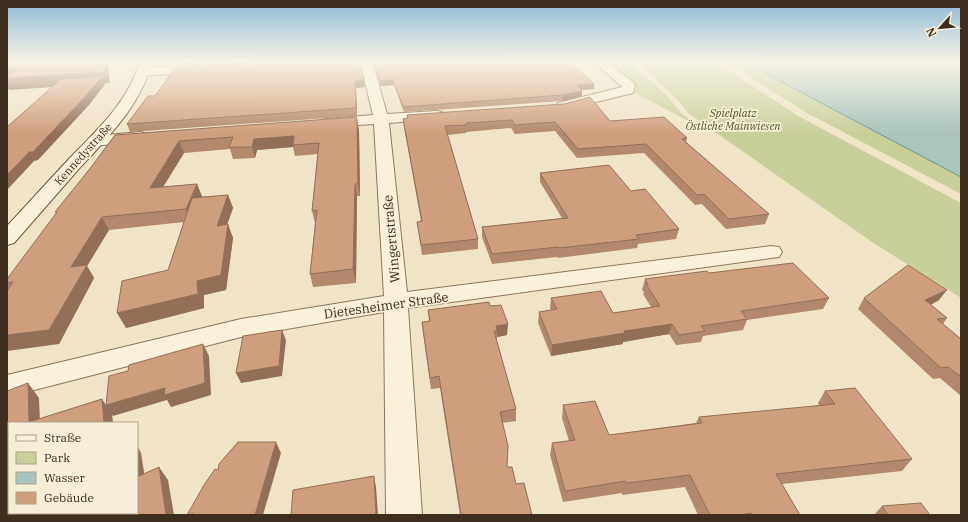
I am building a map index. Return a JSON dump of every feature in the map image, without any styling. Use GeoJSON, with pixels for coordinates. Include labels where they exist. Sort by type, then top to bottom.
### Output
{"type":"FeatureCollection","features":[{"type":"Feature","properties":{"kind":"street","name":"Kennedystraße"},"geometry":{"type":"LineString","coordinates":[[7,239],[110,125],[129,100],[136,85]]}},
{"type":"Feature","properties":{"kind":"street","name":"Wingertstraße"},"geometry":{"type":"LineString","coordinates":[[372,85],[381,119],[396,302],[404,515]]}},
{"type":"Feature","properties":{"kind":"street"},"geometry":{"type":"LineString","coordinates":[[547,107],[575,104],[625,91],[629,89],[627,85]]}},
{"type":"Feature","properties":{"kind":"street"},"geometry":{"type":"LineString","coordinates":[[310,124],[452,114]]}},
{"type":"Feature","properties":{"kind":"street"},"geometry":{"type":"LineString","coordinates":[[95,141],[158,136]]}},
{"type":"Feature","properties":{"kind":"street","name":"Dietesheimer Straße"},"geometry":{"type":"LineString","coordinates":[[7,386],[255,325],[396,302],[771,252]]}},
{"type":"Feature","properties":{"kind":"green space"},"geometry":{"type":"Polygon","coordinates":[[[633,85],[655,85],[666,95],[681,113],[698,126],[633,92],[637,89],[633,85]]]}},
{"type":"Feature","properties":{"kind":"green space","name":"Spielplatz Östliche Mainwiesen"},"geometry":{"type":"Polygon","coordinates":[[[662,85],[751,85],[800,117],[961,203],[961,298],[872,242],[688,113],[676,98],[662,85]]]}},
{"type":"Feature","properties":{"kind":"green space"},"geometry":{"type":"Polygon","coordinates":[[[763,85],[788,85],[961,177],[961,194],[807,113],[763,85]]]}},
{"type":"Feature","properties":{"kind":"water"},"geometry":{"type":"Polygon","coordinates":[[[788,85],[961,85],[961,177],[788,85]]]}},
{"type":"Feature","properties":{"kind":"building"},"geometry":{"type":"Polygon","coordinates":[[[54,85],[95,85],[33,152],[29,152],[7,175],[7,127],[54,85]]]}},
{"type":"Feature","properties":{"kind":"building"},"geometry":{"type":"Polygon","coordinates":[[[163,85],[355,85],[356,108],[127,124],[148,96],[155,96],[163,85]]]}},
{"type":"Feature","properties":{"kind":"building"},"geometry":{"type":"Polygon","coordinates":[[[395,85],[577,85],[582,91],[563,95],[403,107],[395,85]]]}},
{"type":"Feature","properties":{"kind":"building"},"geometry":{"type":"Polygon","coordinates":[[[590,97],[610,121],[664,117],[687,138],[682,139],[769,214],[729,219],[704,194],[697,195],[646,144],[578,149],[555,122],[515,125],[512,120],[466,123],[466,125],[445,126],[478,239],[421,245],[417,222],[422,221],[403,119],[408,118],[407,115],[564,104],[590,97]]]}},
{"type":"Feature","properties":{"kind":"building"},"geometry":{"type":"Polygon","coordinates":[[[356,117],[358,184],[355,184],[353,269],[310,274],[317,210],[312,211],[319,143],[293,145],[294,136],[254,139],[252,147],[229,147],[233,137],[179,141],[150,188],[197,184],[186,209],[102,217],[71,267],[87,265],[49,330],[7,335],[7,291],[13,282],[7,283],[7,279],[57,212],[55,212],[115,135],[356,117]]]}},
{"type":"Feature","properties":{"kind":"building"},"geometry":{"type":"Polygon","coordinates":[[[609,165],[631,191],[645,189],[679,229],[636,235],[639,239],[492,254],[482,227],[568,218],[540,173],[609,165]]]}},
{"type":"Feature","properties":{"kind":"building"},"geometry":{"type":"Polygon","coordinates":[[[228,195],[217,226],[228,224],[221,275],[197,281],[198,294],[117,313],[122,281],[168,270],[192,198],[228,195]]]}},
{"type":"Feature","properties":{"kind":"building"},"geometry":{"type":"Polygon","coordinates":[[[793,263],[829,298],[741,311],[747,319],[701,326],[705,331],[679,335],[672,324],[624,331],[625,333],[552,345],[539,312],[557,309],[551,298],[601,291],[613,313],[660,306],[646,284],[648,284],[645,279],[707,271],[709,273],[793,263]]]}},
{"type":"Feature","properties":{"kind":"building"},"geometry":{"type":"Polygon","coordinates":[[[908,265],[947,290],[925,300],[947,318],[937,319],[961,339],[961,377],[948,367],[941,368],[864,298],[908,265]]]}},
{"type":"Feature","properties":{"kind":"building"},"geometry":{"type":"Polygon","coordinates":[[[489,302],[490,306],[501,305],[508,324],[496,326],[497,331],[494,331],[516,409],[500,412],[508,446],[507,467],[512,467],[516,484],[524,483],[532,515],[461,515],[439,376],[430,378],[422,322],[430,321],[428,310],[489,302]]]}},
{"type":"Feature","properties":{"kind":"building"},"geometry":{"type":"Polygon","coordinates":[[[282,330],[279,366],[236,373],[243,336],[282,330]]]}},
{"type":"Feature","properties":{"kind":"building"},"geometry":{"type":"Polygon","coordinates":[[[203,344],[205,383],[164,395],[165,388],[106,405],[109,376],[128,371],[129,365],[203,344]]]}},
{"type":"Feature","properties":{"kind":"building"},"geometry":{"type":"Polygon","coordinates":[[[28,383],[29,422],[8,422],[8,514],[138,514],[138,477],[159,467],[166,515],[7,515],[7,391],[28,383]]]}},
{"type":"Feature","properties":{"kind":"building"},"geometry":{"type":"Polygon","coordinates":[[[855,388],[912,459],[776,474],[800,515],[752,515],[751,513],[740,515],[710,515],[690,475],[626,483],[625,481],[565,491],[552,443],[575,440],[563,405],[595,401],[609,435],[702,423],[699,417],[835,404],[825,391],[855,388]]]}},
{"type":"Feature","properties":{"kind":"building"},"geometry":{"type":"Polygon","coordinates":[[[102,399],[104,422],[29,422],[102,399]]]}},
{"type":"Feature","properties":{"kind":"building"},"geometry":{"type":"Polygon","coordinates":[[[238,442],[276,442],[255,515],[192,515],[193,513],[187,515],[215,469],[218,470],[219,464],[238,442]]]}},
{"type":"Feature","properties":{"kind":"building"},"geometry":{"type":"Polygon","coordinates":[[[374,476],[376,515],[291,515],[293,490],[374,476]]]}},
{"type":"Feature","properties":{"kind":"building"},"geometry":{"type":"Polygon","coordinates":[[[921,503],[930,515],[888,515],[882,506],[921,503]]]}}]}
